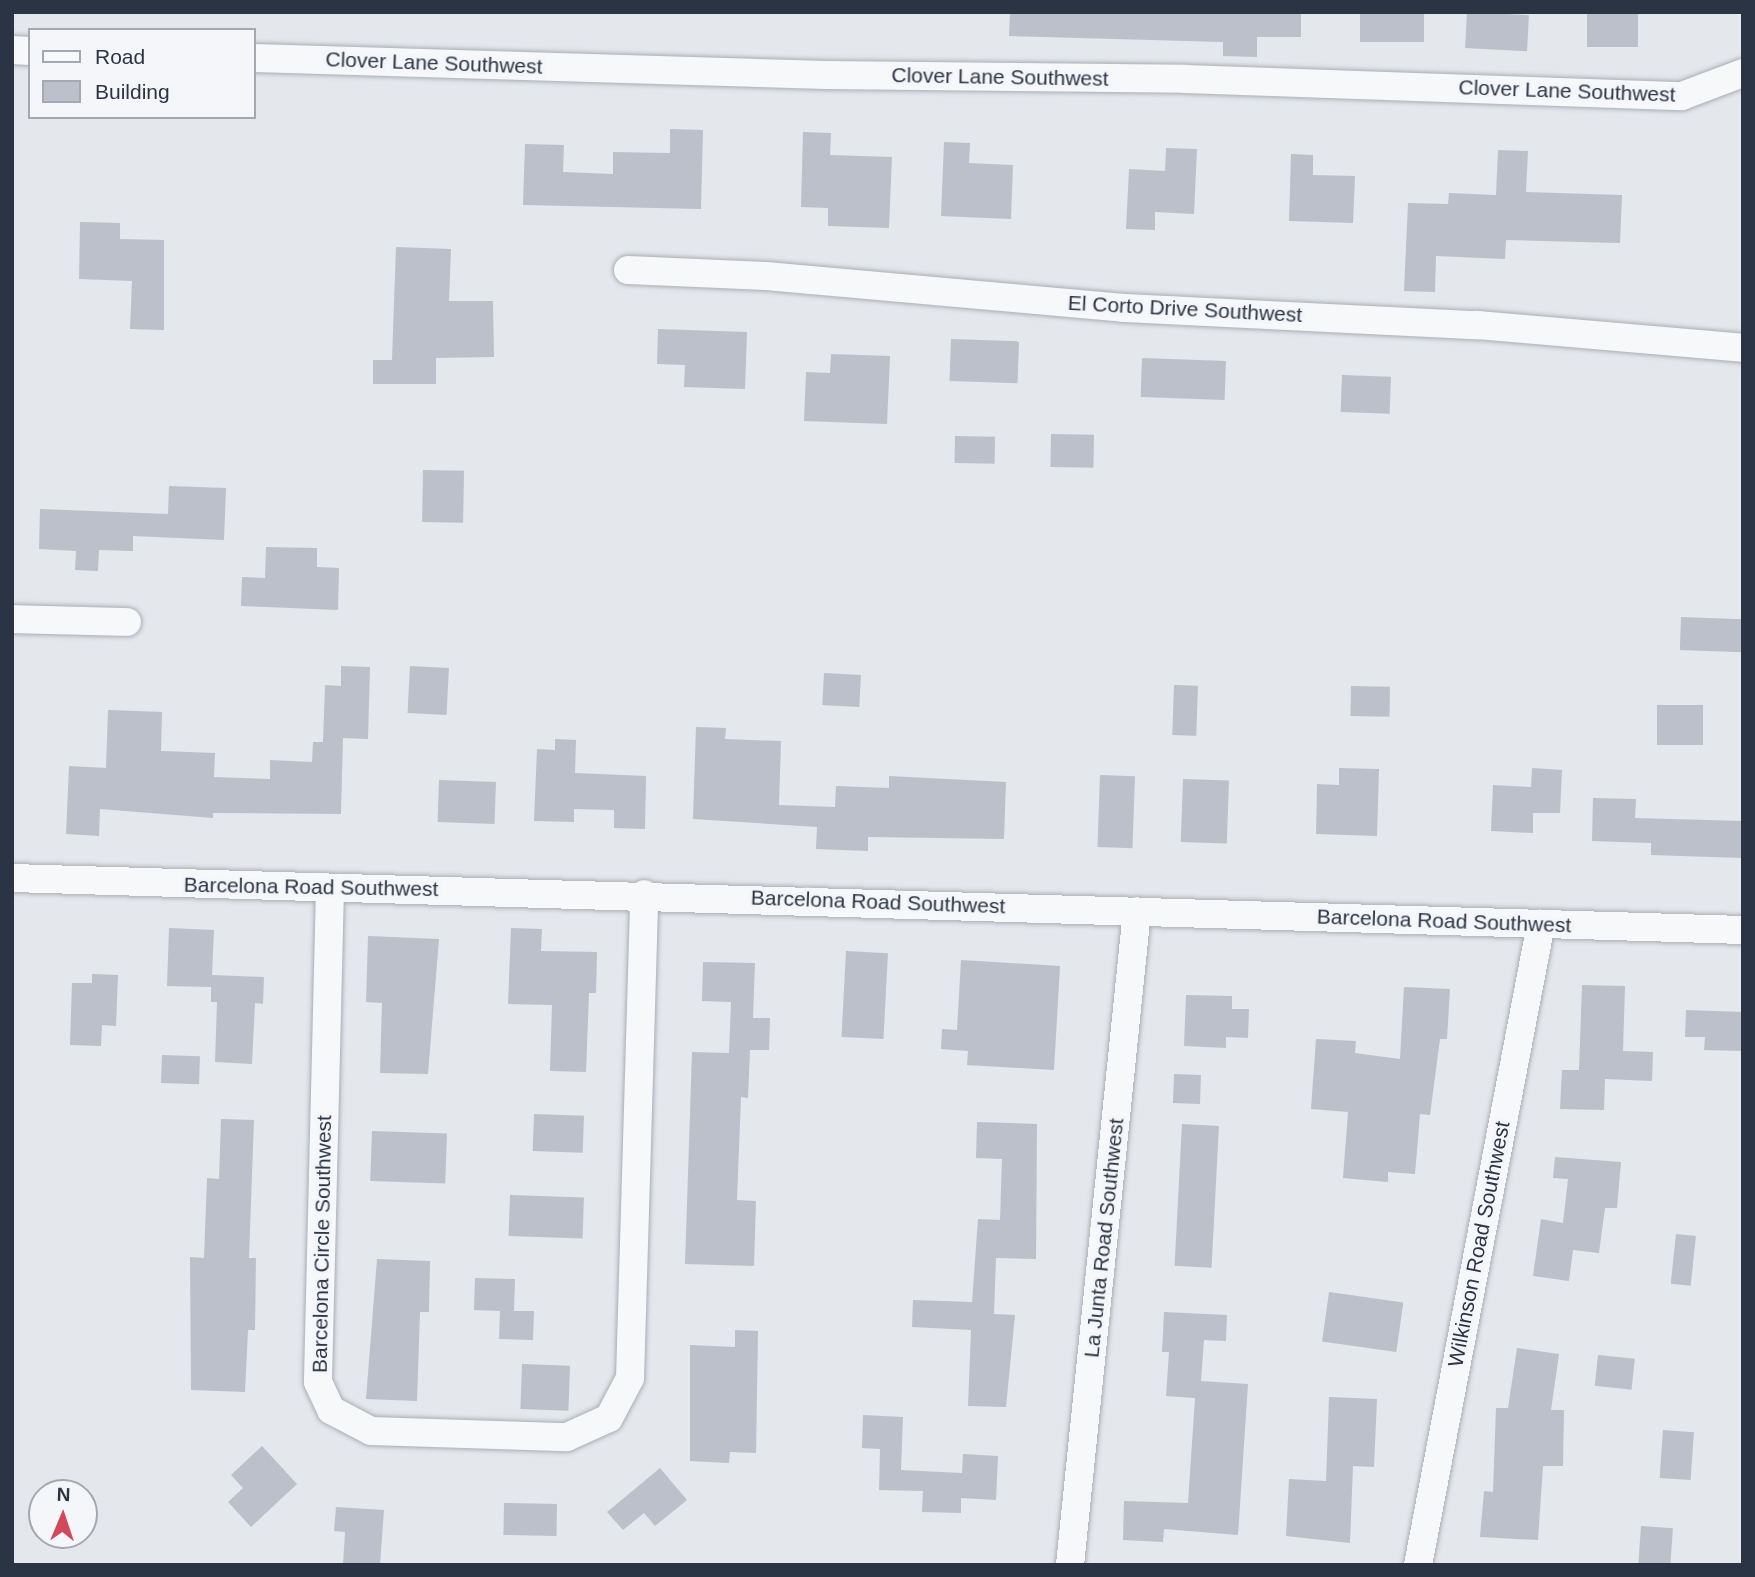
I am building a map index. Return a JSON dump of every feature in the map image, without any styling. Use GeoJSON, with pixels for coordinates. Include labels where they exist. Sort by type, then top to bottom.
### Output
{"type":"FeatureCollection","features":[{"type":"Feature","properties":{"kind":"street","name":"Clover Lane Southwest"},"geometry":{"type":"LineString","coordinates":[[256,58],[826,75],[1199,79],[1682,96],[1743,73]]}},
{"type":"Feature","properties":{"kind":"street","name":"El Corto Drive Southwest"},"geometry":{"type":"LineString","coordinates":[[628,270],[766,276],[1124,308],[1477,325],[1743,348]]}},
{"type":"Feature","properties":{"kind":"street"},"geometry":{"type":"LineString","coordinates":[[12,619],[127,622]]}},
{"type":"Feature","properties":{"kind":"street","name":"Barcelona Road Southwest"},"geometry":{"type":"LineString","coordinates":[[12,878],[645,894],[1743,930]]}},
{"type":"Feature","properties":{"kind":"street","name":"Barcelona Circle Southwest"},"geometry":{"type":"LineString","coordinates":[[330,888],[318,1382],[331,1410],[371,1431],[568,1437],[609,1418],[630,1378],[645,894]]}},
{"type":"Feature","properties":{"kind":"street","name":"La Junta Road Southwest"},"geometry":{"type":"LineString","coordinates":[[1070,1565],[1137,911]]}},
{"type":"Feature","properties":{"kind":"street","name":"Wilkinson Road Southwest"},"geometry":{"type":"LineString","coordinates":[[1418,1565],[1541,924]]}},
{"type":"Feature","properties":{"kind":"building"},"geometry":{"type":"Polygon","coordinates":[[[1010,12],[1301,12],[1301,37],[1257,37],[1257,57],[1223,56],[1223,42],[1009,36],[1010,12]]]}},
{"type":"Feature","properties":{"kind":"building"},"geometry":{"type":"Polygon","coordinates":[[[1360,12],[1424,12],[1424,42],[1360,42],[1360,12]]]}},
{"type":"Feature","properties":{"kind":"building"},"geometry":{"type":"Polygon","coordinates":[[[1467,12],[1529,15],[1527,51],[1465,48],[1467,12]]]}},
{"type":"Feature","properties":{"kind":"building"},"geometry":{"type":"Polygon","coordinates":[[[1587,12],[1638,12],[1638,47],[1587,47],[1587,12]]]}},
{"type":"Feature","properties":{"kind":"building"},"geometry":{"type":"Polygon","coordinates":[[[670,129],[703,130],[701,209],[523,205],[525,144],[564,145],[563,172],[613,174],[613,152],[670,153],[670,129]]]}},
{"type":"Feature","properties":{"kind":"building"},"geometry":{"type":"Polygon","coordinates":[[[803,132],[831,133],[830,155],[892,157],[889,228],[828,226],[828,208],[801,207],[803,132]]]}},
{"type":"Feature","properties":{"kind":"building"},"geometry":{"type":"Polygon","coordinates":[[[944,142],[970,143],[969,163],[1013,165],[1011,219],[941,216],[944,142]]]}},
{"type":"Feature","properties":{"kind":"building"},"geometry":{"type":"Polygon","coordinates":[[[1166,148],[1197,149],[1194,214],[1155,212],[1155,230],[1126,229],[1129,169],[1165,171],[1166,148]]]}},
{"type":"Feature","properties":{"kind":"building"},"geometry":{"type":"Polygon","coordinates":[[[1498,150],[1528,151],[1526,192],[1622,195],[1620,243],[1506,240],[1505,259],[1436,256],[1435,292],[1404,291],[1408,203],[1448,204],[1449,193],[1496,195],[1498,150]]]}},
{"type":"Feature","properties":{"kind":"building"},"geometry":{"type":"Polygon","coordinates":[[[1291,154],[1313,155],[1313,175],[1355,176],[1353,223],[1289,221],[1291,154]]]}},
{"type":"Feature","properties":{"kind":"building"},"geometry":{"type":"Polygon","coordinates":[[[80,222],[120,223],[120,239],[164,240],[164,330],[130,329],[132,281],[79,279],[80,222]]]}},
{"type":"Feature","properties":{"kind":"building"},"geometry":{"type":"Polygon","coordinates":[[[396,247],[451,249],[449,301],[493,301],[494,357],[436,358],[436,384],[373,384],[373,360],[392,360],[396,247]]]}},
{"type":"Feature","properties":{"kind":"building"},"geometry":{"type":"Polygon","coordinates":[[[658,329],[747,332],[745,389],[684,387],[685,365],[657,364],[658,329]]]}},
{"type":"Feature","properties":{"kind":"building"},"geometry":{"type":"Polygon","coordinates":[[[951,339],[1019,341],[1017,383],[950,381],[951,339]]]}},
{"type":"Feature","properties":{"kind":"building"},"geometry":{"type":"Polygon","coordinates":[[[831,354],[890,356],[887,424],[804,421],[806,372],[830,373],[831,354]]]}},
{"type":"Feature","properties":{"kind":"building"},"geometry":{"type":"Polygon","coordinates":[[[1142,358],[1226,361],[1225,400],[1141,397],[1142,358]]]}},
{"type":"Feature","properties":{"kind":"building"},"geometry":{"type":"Polygon","coordinates":[[[1342,375],[1391,377],[1390,414],[1341,412],[1342,375]]]}},
{"type":"Feature","properties":{"kind":"building"},"geometry":{"type":"Polygon","coordinates":[[[1051,434],[1094,435],[1093,468],[1050,467],[1051,434]]]}},
{"type":"Feature","properties":{"kind":"building"},"geometry":{"type":"Polygon","coordinates":[[[955,436],[995,437],[995,464],[955,463],[955,436]]]}},
{"type":"Feature","properties":{"kind":"building"},"geometry":{"type":"Polygon","coordinates":[[[423,470],[464,471],[463,523],[422,522],[423,470]]]}},
{"type":"Feature","properties":{"kind":"building"},"geometry":{"type":"Polygon","coordinates":[[[169,486],[226,488],[224,540],[133,536],[133,551],[99,550],[98,571],[75,570],[76,551],[39,549],[40,509],[168,514],[169,486]]]}},
{"type":"Feature","properties":{"kind":"building"},"geometry":{"type":"Polygon","coordinates":[[[266,547],[317,548],[317,567],[339,568],[338,610],[241,606],[242,577],[265,578],[266,547]]]}},
{"type":"Feature","properties":{"kind":"building"},"geometry":{"type":"Polygon","coordinates":[[[1681,617],[1743,619],[1742,652],[1680,650],[1681,617]]]}},
{"type":"Feature","properties":{"kind":"building"},"geometry":{"type":"Polygon","coordinates":[[[341,666],[370,667],[368,739],[343,738],[341,814],[213,813],[213,818],[100,809],[99,836],[66,834],[69,766],[106,768],[108,710],[162,712],[161,751],[215,753],[214,777],[270,779],[270,760],[312,762],[313,742],[323,742],[325,685],[341,686],[341,666]]]}},
{"type":"Feature","properties":{"kind":"building"},"geometry":{"type":"Polygon","coordinates":[[[410,666],[449,668],[446,715],[408,713],[410,666]]]}},
{"type":"Feature","properties":{"kind":"building"},"geometry":{"type":"Polygon","coordinates":[[[824,673],[861,675],[859,707],[822,705],[824,673]]]}},
{"type":"Feature","properties":{"kind":"building"},"geometry":{"type":"Polygon","coordinates":[[[1174,685],[1198,686],[1196,736],[1172,735],[1174,685]]]}},
{"type":"Feature","properties":{"kind":"building"},"geometry":{"type":"Polygon","coordinates":[[[1351,686],[1390,687],[1389,717],[1350,716],[1351,686]]]}},
{"type":"Feature","properties":{"kind":"building"},"geometry":{"type":"Polygon","coordinates":[[[1657,705],[1703,705],[1703,745],[1657,745],[1657,705]]]}},
{"type":"Feature","properties":{"kind":"building"},"geometry":{"type":"Polygon","coordinates":[[[696,727],[726,728],[725,739],[781,741],[779,805],[835,807],[836,786],[889,788],[889,776],[1006,782],[1004,839],[868,837],[868,851],[816,849],[817,827],[693,819],[696,727]]]}},
{"type":"Feature","properties":{"kind":"building"},"geometry":{"type":"Polygon","coordinates":[[[555,739],[576,740],[575,773],[646,776],[645,829],[614,828],[614,810],[574,809],[574,822],[534,821],[537,749],[555,750],[555,739]]]}},
{"type":"Feature","properties":{"kind":"building"},"geometry":{"type":"Polygon","coordinates":[[[1339,768],[1379,769],[1377,836],[1316,834],[1317,784],[1339,785],[1339,768]]]}},
{"type":"Feature","properties":{"kind":"building"},"geometry":{"type":"Polygon","coordinates":[[[1532,768],[1562,770],[1560,813],[1533,813],[1533,833],[1491,831],[1493,785],[1531,787],[1532,768]]]}},
{"type":"Feature","properties":{"kind":"building"},"geometry":{"type":"Polygon","coordinates":[[[1100,775],[1135,776],[1132,848],[1097,847],[1100,775]]]}},
{"type":"Feature","properties":{"kind":"building"},"geometry":{"type":"Polygon","coordinates":[[[1183,779],[1229,781],[1227,844],[1181,842],[1183,779]]]}},
{"type":"Feature","properties":{"kind":"building"},"geometry":{"type":"Polygon","coordinates":[[[439,780],[496,782],[494,824],[438,822],[439,780]]]}},
{"type":"Feature","properties":{"kind":"building"},"geometry":{"type":"Polygon","coordinates":[[[1593,798],[1636,799],[1635,818],[1743,821],[1743,858],[1651,855],[1651,843],[1592,841],[1593,798]]]}},
{"type":"Feature","properties":{"kind":"building"},"geometry":{"type":"Polygon","coordinates":[[[169,928],[214,930],[212,975],[264,977],[263,1004],[255,1003],[252,1064],[215,1062],[217,1002],[211,1002],[211,987],[167,986],[169,928]]]}},
{"type":"Feature","properties":{"kind":"building"},"geometry":{"type":"Polygon","coordinates":[[[511,928],[542,929],[541,951],[597,952],[596,993],[589,993],[586,1072],[550,1071],[552,1005],[508,1004],[511,928]]]}},
{"type":"Feature","properties":{"kind":"building"},"geometry":{"type":"Polygon","coordinates":[[[368,936],[439,939],[428,1074],[380,1073],[382,1003],[366,1002],[368,936]]]}},
{"type":"Feature","properties":{"kind":"building"},"geometry":{"type":"Polygon","coordinates":[[[846,951],[888,953],[883,1039],[841,1037],[846,951]]]}},
{"type":"Feature","properties":{"kind":"building"},"geometry":{"type":"Polygon","coordinates":[[[961,960],[1060,966],[1054,1070],[967,1065],[968,1051],[941,1049],[942,1029],[957,1030],[961,960]]]}},
{"type":"Feature","properties":{"kind":"building"},"geometry":{"type":"Polygon","coordinates":[[[703,962],[755,963],[753,1018],[770,1018],[769,1050],[750,1050],[748,1098],[741,1097],[737,1200],[756,1201],[754,1266],[685,1264],[692,1052],[729,1053],[731,1002],[702,1001],[703,962]]]}},
{"type":"Feature","properties":{"kind":"building"},"geometry":{"type":"Polygon","coordinates":[[[92,974],[118,975],[116,1026],[102,1025],[101,1046],[70,1045],[72,983],[92,983],[92,974]]]}},
{"type":"Feature","properties":{"kind":"building"},"geometry":{"type":"Polygon","coordinates":[[[1582,985],[1625,986],[1623,1051],[1653,1052],[1652,1081],[1605,1079],[1604,1110],[1560,1109],[1562,1070],[1579,1070],[1582,985]]]}},
{"type":"Feature","properties":{"kind":"building"},"geometry":{"type":"Polygon","coordinates":[[[1404,987],[1450,989],[1447,1039],[1440,1039],[1430,1115],[1420,1114],[1415,1174],[1388,1172],[1388,1182],[1343,1178],[1348,1112],[1311,1109],[1316,1039],[1356,1041],[1355,1053],[1400,1059],[1404,987]]]}},
{"type":"Feature","properties":{"kind":"building"},"geometry":{"type":"Polygon","coordinates":[[[1186,995],[1232,996],[1232,1009],[1249,1009],[1248,1038],[1226,1037],[1226,1048],[1184,1046],[1186,995]]]}},
{"type":"Feature","properties":{"kind":"building"},"geometry":{"type":"Polygon","coordinates":[[[1686,1010],[1743,1012],[1743,1051],[1704,1050],[1705,1037],[1685,1037],[1686,1010]]]}},
{"type":"Feature","properties":{"kind":"building"},"geometry":{"type":"Polygon","coordinates":[[[162,1055],[200,1056],[199,1084],[161,1083],[162,1055]]]}},
{"type":"Feature","properties":{"kind":"building"},"geometry":{"type":"Polygon","coordinates":[[[1174,1074],[1201,1075],[1200,1104],[1173,1103],[1174,1074]]]}},
{"type":"Feature","properties":{"kind":"building"},"geometry":{"type":"Polygon","coordinates":[[[534,1114],[584,1116],[583,1153],[533,1151],[534,1114]]]}},
{"type":"Feature","properties":{"kind":"building"},"geometry":{"type":"Polygon","coordinates":[[[221,1119],[254,1120],[249,1258],[256,1258],[255,1330],[248,1330],[245,1392],[191,1390],[190,1257],[204,1258],[207,1178],[219,1179],[221,1119]]]}},
{"type":"Feature","properties":{"kind":"building"},"geometry":{"type":"Polygon","coordinates":[[[977,1122],[1037,1124],[1036,1259],[996,1258],[994,1314],[1015,1315],[1006,1407],[968,1406],[971,1330],[912,1327],[913,1300],[972,1302],[978,1219],[1000,1220],[1002,1159],[976,1158],[977,1122]]]}},
{"type":"Feature","properties":{"kind":"building"},"geometry":{"type":"Polygon","coordinates":[[[1182,1124],[1219,1126],[1212,1268],[1175,1266],[1182,1124]]]}},
{"type":"Feature","properties":{"kind":"building"},"geometry":{"type":"Polygon","coordinates":[[[372,1131],[447,1134],[445,1184],[370,1181],[372,1131]]]}},
{"type":"Feature","properties":{"kind":"building"},"geometry":{"type":"Polygon","coordinates":[[[1555,1157],[1621,1162],[1617,1208],[1605,1208],[1599,1253],[1573,1250],[1569,1281],[1533,1276],[1541,1219],[1563,1223],[1568,1179],[1553,1178],[1555,1157]]]}},
{"type":"Feature","properties":{"kind":"building"},"geometry":{"type":"Polygon","coordinates":[[[510,1195],[584,1198],[583,1239],[509,1236],[510,1195]]]}},
{"type":"Feature","properties":{"kind":"building"},"geometry":{"type":"Polygon","coordinates":[[[1676,1234],[1696,1236],[1691,1286],[1671,1284],[1676,1234]]]}},
{"type":"Feature","properties":{"kind":"building"},"geometry":{"type":"Polygon","coordinates":[[[377,1259],[430,1261],[429,1312],[420,1312],[417,1401],[366,1399],[377,1259]]]}},
{"type":"Feature","properties":{"kind":"building"},"geometry":{"type":"Polygon","coordinates":[[[475,1278],[515,1279],[514,1311],[534,1311],[533,1340],[499,1339],[500,1311],[474,1310],[475,1278]]]}},
{"type":"Feature","properties":{"kind":"building"},"geometry":{"type":"Polygon","coordinates":[[[1329,1292],[1403,1302],[1396,1352],[1322,1342],[1329,1292]]]}},
{"type":"Feature","properties":{"kind":"building"},"geometry":{"type":"Polygon","coordinates":[[[1164,1312],[1227,1315],[1226,1341],[1204,1340],[1201,1381],[1248,1384],[1238,1535],[1164,1529],[1163,1542],[1123,1540],[1124,1501],[1188,1503],[1195,1398],[1166,1396],[1169,1352],[1162,1352],[1164,1312]]]}},
{"type":"Feature","properties":{"kind":"building"},"geometry":{"type":"Polygon","coordinates":[[[735,1330],[758,1331],[756,1453],[730,1452],[729,1463],[690,1461],[690,1345],[735,1347],[735,1330]]]}},
{"type":"Feature","properties":{"kind":"building"},"geometry":{"type":"Polygon","coordinates":[[[1517,1348],[1559,1354],[1551,1410],[1564,1410],[1563,1466],[1543,1466],[1538,1540],[1480,1537],[1484,1491],[1493,1492],[1496,1408],[1508,1408],[1517,1348]]]}},
{"type":"Feature","properties":{"kind":"building"},"geometry":{"type":"Polygon","coordinates":[[[1598,1355],[1635,1359],[1632,1390],[1595,1386],[1598,1355]]]}},
{"type":"Feature","properties":{"kind":"building"},"geometry":{"type":"Polygon","coordinates":[[[522,1364],[570,1366],[568,1411],[520,1409],[522,1364]]]}},
{"type":"Feature","properties":{"kind":"building"},"geometry":{"type":"Polygon","coordinates":[[[1329,1397],[1377,1399],[1374,1467],[1353,1466],[1350,1543],[1286,1536],[1289,1479],[1326,1481],[1329,1397]]]}},
{"type":"Feature","properties":{"kind":"building"},"geometry":{"type":"Polygon","coordinates":[[[863,1415],[903,1417],[901,1470],[962,1473],[963,1454],[998,1456],[996,1500],[961,1498],[961,1513],[922,1512],[923,1491],[879,1490],[880,1449],[862,1448],[863,1415]]]}},
{"type":"Feature","properties":{"kind":"building"},"geometry":{"type":"Polygon","coordinates":[[[1663,1430],[1694,1432],[1691,1480],[1660,1478],[1663,1430]]]}},
{"type":"Feature","properties":{"kind":"building"},"geometry":{"type":"Polygon","coordinates":[[[262,1446],[297,1484],[251,1527],[228,1502],[243,1488],[231,1475],[262,1446]]]}},
{"type":"Feature","properties":{"kind":"building"},"geometry":{"type":"Polygon","coordinates":[[[660,1468],[687,1500],[655,1526],[644,1513],[623,1530],[607,1512],[660,1468]]]}},
{"type":"Feature","properties":{"kind":"building"},"geometry":{"type":"Polygon","coordinates":[[[504,1503],[557,1504],[556,1536],[503,1535],[504,1503]]]}},
{"type":"Feature","properties":{"kind":"building"},"geometry":{"type":"Polygon","coordinates":[[[336,1507],[384,1510],[380,1565],[343,1565],[345,1532],[334,1531],[336,1507]]]}},
{"type":"Feature","properties":{"kind":"building"},"geometry":{"type":"Polygon","coordinates":[[[1641,1526],[1673,1528],[1670,1565],[1638,1564],[1641,1526]]]}}]}
